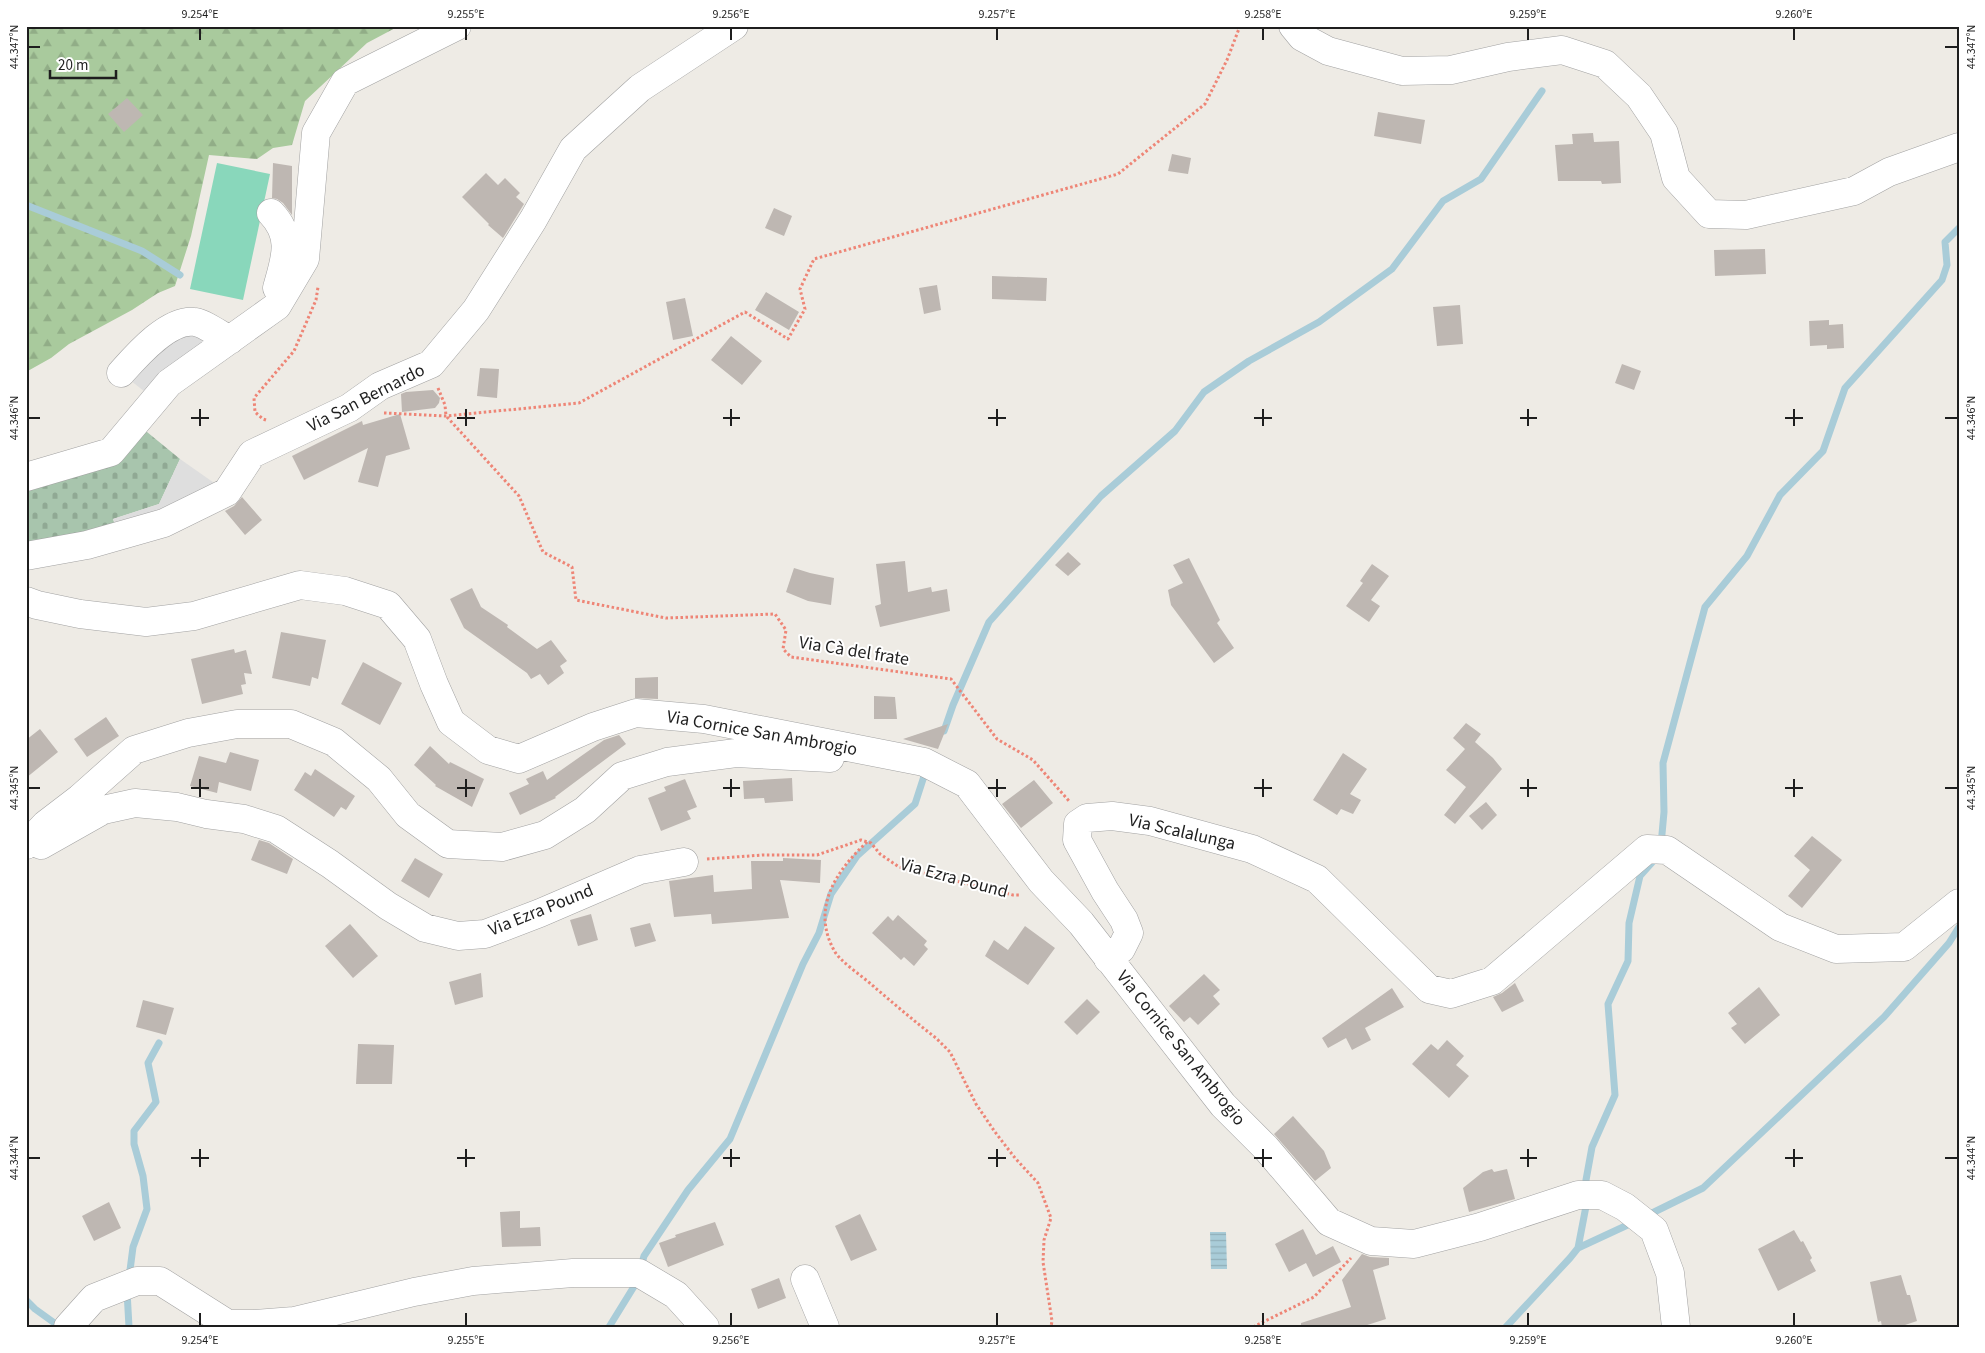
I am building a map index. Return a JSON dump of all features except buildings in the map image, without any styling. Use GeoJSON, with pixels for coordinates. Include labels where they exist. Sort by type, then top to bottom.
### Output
{"type":"FeatureCollection","features":[{"type":"Feature","properties":{"kind":"street"},"geometry":{"type":"LineString","coordinates":[[26,477],[111,452],[169,384],[277,306],[305,260],[316,133],[345,82],[457,26]]}},
{"type":"Feature","properties":{"kind":"street","name":"Via San Bernardo"},"geometry":{"type":"LineString","coordinates":[[26,556],[87,545],[164,523],[227,492],[252,454],[349,408],[380,386],[432,364],[476,310],[533,220],[573,149],[640,88],[734,26]]}},
{"type":"Feature","properties":{"kind":"street"},"geometry":{"type":"LineString","coordinates":[[1293,26],[1302,37],[1328,51],[1402,71],[1451,70],[1508,57],[1562,50],[1605,64],[1639,96],[1664,133],[1676,178],[1709,214],[1746,215],[1854,191],[1889,172],[1959,147]]}},
{"type":"Feature","properties":{"kind":"street"},"geometry":{"type":"LineString","coordinates":[[263,316],[276,292],[287,254],[281,224],[271,213]]}},
{"type":"Feature","properties":{"kind":"street"},"geometry":{"type":"LineString","coordinates":[[121,373],[140,350],[175,325],[196,322],[230,340]]}},
{"type":"Feature","properties":{"kind":"street","name":"Via Cornice San Ambrogio"},"geometry":{"type":"LineString","coordinates":[[26,600],[38,605],[80,614],[146,622],[194,616],[300,585],[345,591],[388,605],[417,639],[451,722],[488,750],[519,758],[593,727],[636,713],[704,719],[924,762],[967,784],[1052,893],[1080,923],[1223,1105],[1266,1148],[1329,1222],[1372,1241],[1414,1244],[1480,1227],[1578,1195],[1602,1195],[1625,1207],[1654,1230],[1670,1273],[1676,1327]]}},
{"type":"Feature","properties":{"kind":"street","name":"Via Cornice San Ambrogio"},"geometry":{"type":"LineString","coordinates":[[26,845],[46,824],[80,798],[134,750],[188,733],[237,724],[291,724],[334,742],[379,778],[408,815],[448,844],[502,847],[545,835],[585,810],[622,776],[667,762],[736,753],[824,758],[878,753]]}},
{"type":"Feature","properties":{"kind":"street","name":"Via Ezra Pound"},"geometry":{"type":"LineString","coordinates":[[26,853],[103,810],[135,803],[178,807],[206,814],[244,819],[276,828],[388,906],[425,928],[458,936],[485,934],[540,913],[640,870],[684,862]]}},
{"type":"Feature","properties":{"kind":"street","name":"Via Scalalunga"},"geometry":{"type":"LineString","coordinates":[[1108,959],[1121,949],[1129,933],[1124,920],[1100,883],[1077,840],[1078,824],[1088,818],[1112,816],[1150,822],[1202,834],[1252,849],[1317,879],[1429,989],[1452,994],[1492,981],[1657,850],[1780,927],[1836,949],[1904,947],[1959,903]]}},
{"type":"Feature","properties":{"kind":"street"},"geometry":{"type":"LineString","coordinates":[[68,1327],[94,1298],[137,1281],[160,1281],[228,1324],[254,1324],[294,1321],[414,1292],[474,1281],[573,1273],[639,1273],[676,1295],[705,1327]]}},
{"type":"Feature","properties":{"kind":"street"},"geometry":{"type":"LineString","coordinates":[[804,1280],[825,1327]]}},
{"type":"Feature","properties":{"kind":"path"},"geometry":{"type":"LineString","coordinates":[[349,408],[384,414],[446,416],[580,404],[745,312],[788,339],[805,310],[800,289],[814,260],[1118,174],[1205,104],[1227,60],[1240,26]]}},
{"type":"Feature","properties":{"kind":"path"},"geometry":{"type":"LineString","coordinates":[[270,420],[263,419],[255,412],[254,398],[294,351],[316,300],[319,285]]}},
{"type":"Feature","properties":{"kind":"path","name":"Via Cà del frate"},"geometry":{"type":"LineString","coordinates":[[446,416],[519,496],[543,552],[572,567],[576,600],[666,618],[775,614],[786,630],[783,649],[791,658],[951,679],[997,738],[1033,760],[1073,806]]}},
{"type":"Feature","properties":{"kind":"path"},"geometry":{"type":"LineString","coordinates":[[684,862],[722,857],[817,855],[861,840],[867,842],[851,857],[835,879],[825,903],[826,932],[836,953],[950,1052],[976,1104],[1015,1158],[1038,1183],[1050,1218],[1044,1240],[1043,1262],[1052,1321],[1051,1327]]}},
{"type":"Feature","properties":{"kind":"path","name":"Via Ezra Pound"},"geometry":{"type":"LineString","coordinates":[[867,842],[871,843],[880,854],[899,867],[1013,895],[1052,893]]}},
{"type":"Feature","properties":{"kind":"path"},"geometry":{"type":"LineString","coordinates":[[1253,1327],[1314,1297],[1338,1273],[1365,1238]]}},
{"type":"Feature","properties":{"kind":"green space"},"geometry":{"type":"Polygon","coordinates":[[[26,26],[399,26],[367,43],[305,101],[292,145],[273,148],[257,159],[209,155],[191,236],[175,286],[158,293],[132,310],[69,344],[51,358],[26,372],[26,26]]]}},
{"type":"Feature","properties":{"kind":"green space"},"geometry":{"type":"Polygon","coordinates":[[[217,163],[270,174],[243,300],[190,289],[217,163]]]}},
{"type":"Feature","properties":{"kind":"green space"},"geometry":{"type":"Polygon","coordinates":[[[136,423],[180,459],[159,504],[113,519],[119,536],[26,556],[26,478],[111,452],[136,423]]]}},
{"type":"Feature","properties":{"kind":"shaded area"},"geometry":{"type":"Polygon","coordinates":[[[175,325],[221,335],[149,395],[121,373],[175,325]]]}},
{"type":"Feature","properties":{"kind":"shaded area"},"geometry":{"type":"Polygon","coordinates":[[[180,459],[227,492],[119,536],[113,519],[159,504],[180,459]]]}},
{"type":"Feature","properties":{"kind":"water"},"geometry":{"type":"Polygon","coordinates":[[[1210,1232],[1226,1232],[1227,1269],[1211,1269],[1210,1232]]]}},
{"type":"Feature","properties":{"kind":"waterway"},"geometry":{"type":"LineString","coordinates":[[944,731],[953,705],[989,622],[1101,496],[1175,431],[1204,392],[1249,361],[1319,322],[1392,269],[1443,201],[1481,179],[1542,91]]}},
{"type":"Feature","properties":{"kind":"waterway"},"geometry":{"type":"LineString","coordinates":[[26,205],[142,251],[180,275]]}},
{"type":"Feature","properties":{"kind":"waterway"},"geometry":{"type":"LineString","coordinates":[[1661,845],[1664,812],[1663,763],[1705,607],[1747,556],[1780,495],[1823,451],[1845,388],[1942,280],[1947,265],[1945,242],[1959,228]]}},
{"type":"Feature","properties":{"kind":"waterway"},"geometry":{"type":"LineString","coordinates":[[641,1267],[644,1256],[688,1190],[730,1139],[803,964],[819,933],[831,894],[857,856],[915,804],[926,770]]}},
{"type":"Feature","properties":{"kind":"waterway"},"geometry":{"type":"LineString","coordinates":[[1586,1190],[1592,1147],[1615,1095],[1608,1004],[1628,961],[1629,923],[1640,876],[1657,857]]}},
{"type":"Feature","properties":{"kind":"waterway"},"geometry":{"type":"LineString","coordinates":[[1646,1216],[1703,1188],[1884,1017],[1949,943],[1959,927]]}},
{"type":"Feature","properties":{"kind":"waterway"},"geometry":{"type":"LineString","coordinates":[[129,1278],[133,1247],[147,1209],[143,1176],[134,1144],[134,1131],[156,1102],[148,1063],[159,1043]]}},
{"type":"Feature","properties":{"kind":"waterway"},"geometry":{"type":"LineString","coordinates":[[1506,1327],[1578,1248],[1587,1201]]}},
{"type":"Feature","properties":{"kind":"waterway"},"geometry":{"type":"LineString","coordinates":[[1578,1248],[1634,1222]]}},
{"type":"Feature","properties":{"kind":"waterway"},"geometry":{"type":"LineString","coordinates":[[609,1327],[638,1280]]}},
{"type":"Feature","properties":{"kind":"waterway"},"geometry":{"type":"LineString","coordinates":[[127,1291],[129,1327]]}},
{"type":"Feature","properties":{"kind":"waterway"},"geometry":{"type":"LineString","coordinates":[[26,1300],[60,1327]]}}]}
